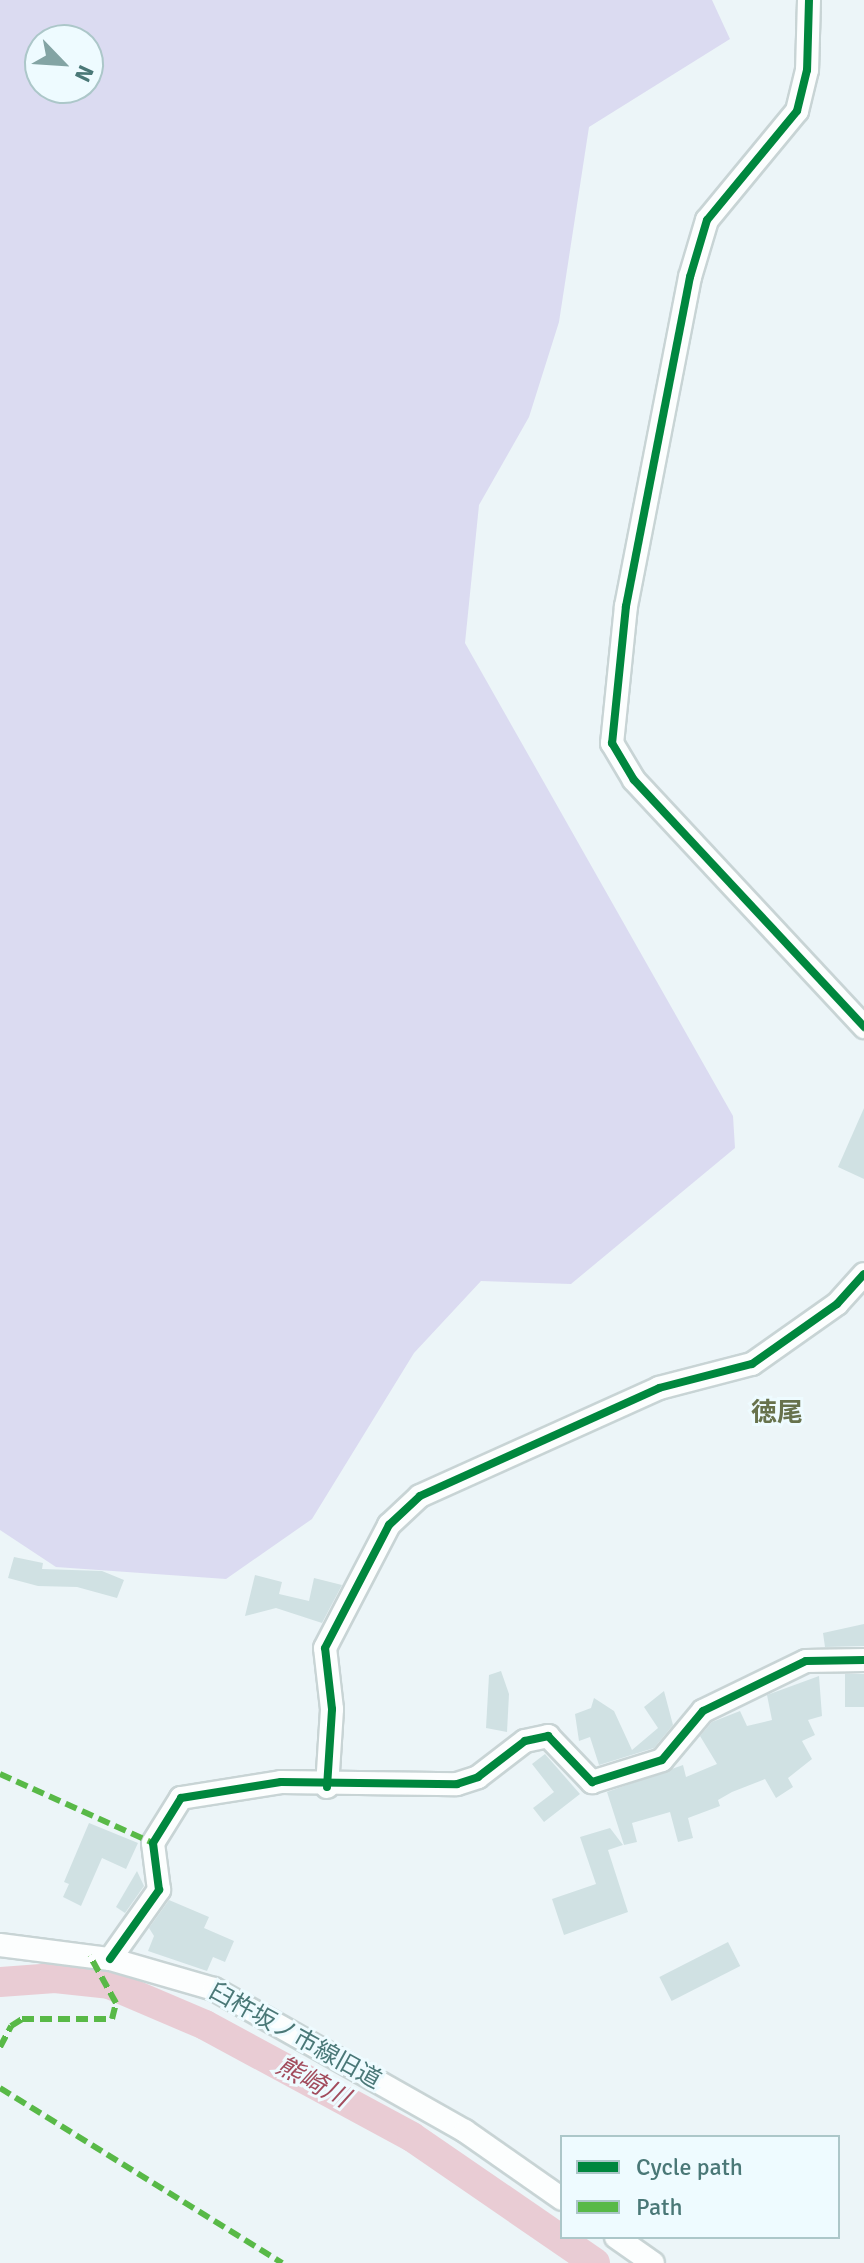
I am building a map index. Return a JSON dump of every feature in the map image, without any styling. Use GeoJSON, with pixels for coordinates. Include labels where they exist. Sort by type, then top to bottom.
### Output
{"type":"FeatureCollection","features":[{"type":"Feature","properties":{"kind":"street"},"geometry":{"type":"LineString","coordinates":[[809,0],[807,70],[797,111],[707,220],[690,277],[626,606],[612,743],[644,792],[864,1027]]}},
{"type":"Feature","properties":{"kind":"street"},"geometry":{"type":"LineString","coordinates":[[327,1787],[332,1709],[325,1648],[389,1525],[420,1496],[659,1388],[752,1364],[837,1304],[864,1274]]}},
{"type":"Feature","properties":{"kind":"street"},"geometry":{"type":"LineString","coordinates":[[110,1959],[159,1890],[153,1843],[173,1802],[263,1783],[327,1787],[457,1784],[478,1777],[525,1741],[548,1736],[592,1782],[662,1760],[703,1711],[806,1661],[864,1660]]}},
{"type":"Feature","properties":{"kind":"street","name":"臼杵坂ノ市線旧道"},"geometry":{"type":"LineString","coordinates":[[0,1945],[110,1959],[214,1989],[465,2131],[560,2198]]}},
{"type":"Feature","properties":{"kind":"street"},"geometry":{"type":"LineString","coordinates":[[619,2239],[653,2263]]}},
{"type":"Feature","properties":{"kind":"shaded area"},"geometry":{"type":"Polygon","coordinates":[[[0,0],[712,0],[730,39],[589,127],[559,322],[529,417],[479,505],[465,643],[733,1116],[735,1148],[571,1284],[481,1281],[414,1353],[312,1519],[226,1579],[56,1567],[0,1530],[0,0]]]}},
{"type":"Feature","properties":{"kind":"building"},"geometry":{"type":"Polygon","coordinates":[[[864,1108],[864,1179],[838,1167],[864,1108]]]}},
{"type":"Feature","properties":{"kind":"building"},"geometry":{"type":"Polygon","coordinates":[[[14,1557],[43,1563],[42,1569],[102,1571],[124,1580],[117,1598],[77,1587],[38,1586],[8,1578],[14,1557]]]}},
{"type":"Feature","properties":{"kind":"building"},"geometry":{"type":"Polygon","coordinates":[[[255,1575],[282,1582],[279,1594],[309,1601],[314,1578],[342,1585],[322,1623],[276,1608],[245,1616],[255,1575]]]}},
{"type":"Feature","properties":{"kind":"building"},"geometry":{"type":"Polygon","coordinates":[[[864,1624],[864,1646],[825,1647],[823,1633],[864,1624]]]}},
{"type":"Feature","properties":{"kind":"building"},"geometry":{"type":"Polygon","coordinates":[[[501,1671],[509,1694],[507,1732],[486,1728],[489,1675],[501,1671]]]}},
{"type":"Feature","properties":{"kind":"building"},"geometry":{"type":"Polygon","coordinates":[[[845,1674],[864,1674],[864,1707],[845,1707],[845,1674]]]}},
{"type":"Feature","properties":{"kind":"building"},"geometry":{"type":"Polygon","coordinates":[[[819,1676],[822,1716],[808,1720],[815,1735],[802,1741],[812,1759],[788,1778],[793,1787],[776,1798],[765,1779],[732,1792],[718,1800],[720,1806],[688,1818],[693,1838],[678,1842],[670,1812],[632,1823],[637,1842],[624,1845],[607,1792],[683,1765],[686,1777],[717,1764],[700,1736],[712,1722],[740,1711],[747,1726],[772,1720],[767,1695],[819,1676]]]}},
{"type":"Feature","properties":{"kind":"building"},"geometry":{"type":"Polygon","coordinates":[[[664,1691],[673,1725],[654,1748],[599,1765],[590,1737],[579,1741],[575,1714],[591,1708],[594,1698],[614,1711],[632,1750],[658,1728],[644,1707],[664,1691]]]}},
{"type":"Feature","properties":{"kind":"building"},"geometry":{"type":"Polygon","coordinates":[[[545,1754],[580,1794],[544,1822],[533,1808],[554,1792],[532,1764],[545,1754]]]}},
{"type":"Feature","properties":{"kind":"building"},"geometry":{"type":"Polygon","coordinates":[[[89,1823],[138,1843],[126,1869],[102,1858],[81,1906],[63,1897],[69,1884],[64,1882],[89,1823]]]}},
{"type":"Feature","properties":{"kind":"building"},"geometry":{"type":"Polygon","coordinates":[[[610,1828],[623,1845],[608,1850],[628,1912],[564,1935],[552,1899],[596,1884],[580,1837],[610,1828]]]}},
{"type":"Feature","properties":{"kind":"building"},"geometry":{"type":"Polygon","coordinates":[[[137,1871],[144,1886],[125,1913],[116,1907],[137,1871]]]}},
{"type":"Feature","properties":{"kind":"building"},"geometry":{"type":"Polygon","coordinates":[[[169,1900],[209,1917],[204,1928],[234,1941],[225,1962],[213,1957],[207,1971],[148,1951],[154,1936],[149,1928],[169,1900]]]}},
{"type":"Feature","properties":{"kind":"building"},"geometry":{"type":"Polygon","coordinates":[[[728,1942],[740,1966],[672,2001],[659,1977],[728,1942]]]}},
{"type":"Feature","properties":{"kind":"waterway","name":"熊崎川"},"geometry":{"type":"LineString","coordinates":[[0,1982],[55,1978],[109,1984],[205,2025],[412,2137],[560,2239]]}},
{"type":"Feature","properties":{"kind":"waterway","name":"熊崎川"},"geometry":{"type":"LineString","coordinates":[[560,2239],[595,2263]]}},
{"type":"Feature","properties":{"kind":"marked path"},"geometry":{"type":"LineString","coordinates":[[0,1774],[153,1843]]}},
{"type":"Feature","properties":{"kind":"marked path"},"geometry":{"type":"LineString","coordinates":[[0,2047],[11,2026],[22,2019],[112,2019],[116,2003],[90,1956]]}},
{"type":"Feature","properties":{"kind":"marked path"},"geometry":{"type":"LineString","coordinates":[[0,2088],[282,2263]]}},
{"type":"Feature","properties":{"kind":"cycle path"},"geometry":{"type":"LineString","coordinates":[[809,0],[807,70],[797,111],[707,220],[690,277],[626,606],[612,743],[634,780],[864,1027]]}},
{"type":"Feature","properties":{"kind":"cycle path"},"geometry":{"type":"LineString","coordinates":[[327,1787],[332,1709],[325,1648],[389,1525],[420,1496],[659,1388],[752,1364],[837,1304],[864,1274]]}},
{"type":"Feature","properties":{"kind":"cycle path"},"geometry":{"type":"LineString","coordinates":[[110,1959],[159,1890],[153,1843],[181,1798],[281,1782],[457,1784],[478,1777],[525,1741],[548,1736],[592,1782],[662,1760],[703,1711],[806,1661],[864,1660]]}},
{"type":"Feature","properties":{"kind":"district","name":"徳尾"},"geometry":{"type":"Point","coordinates":[777,1414]}}]}
